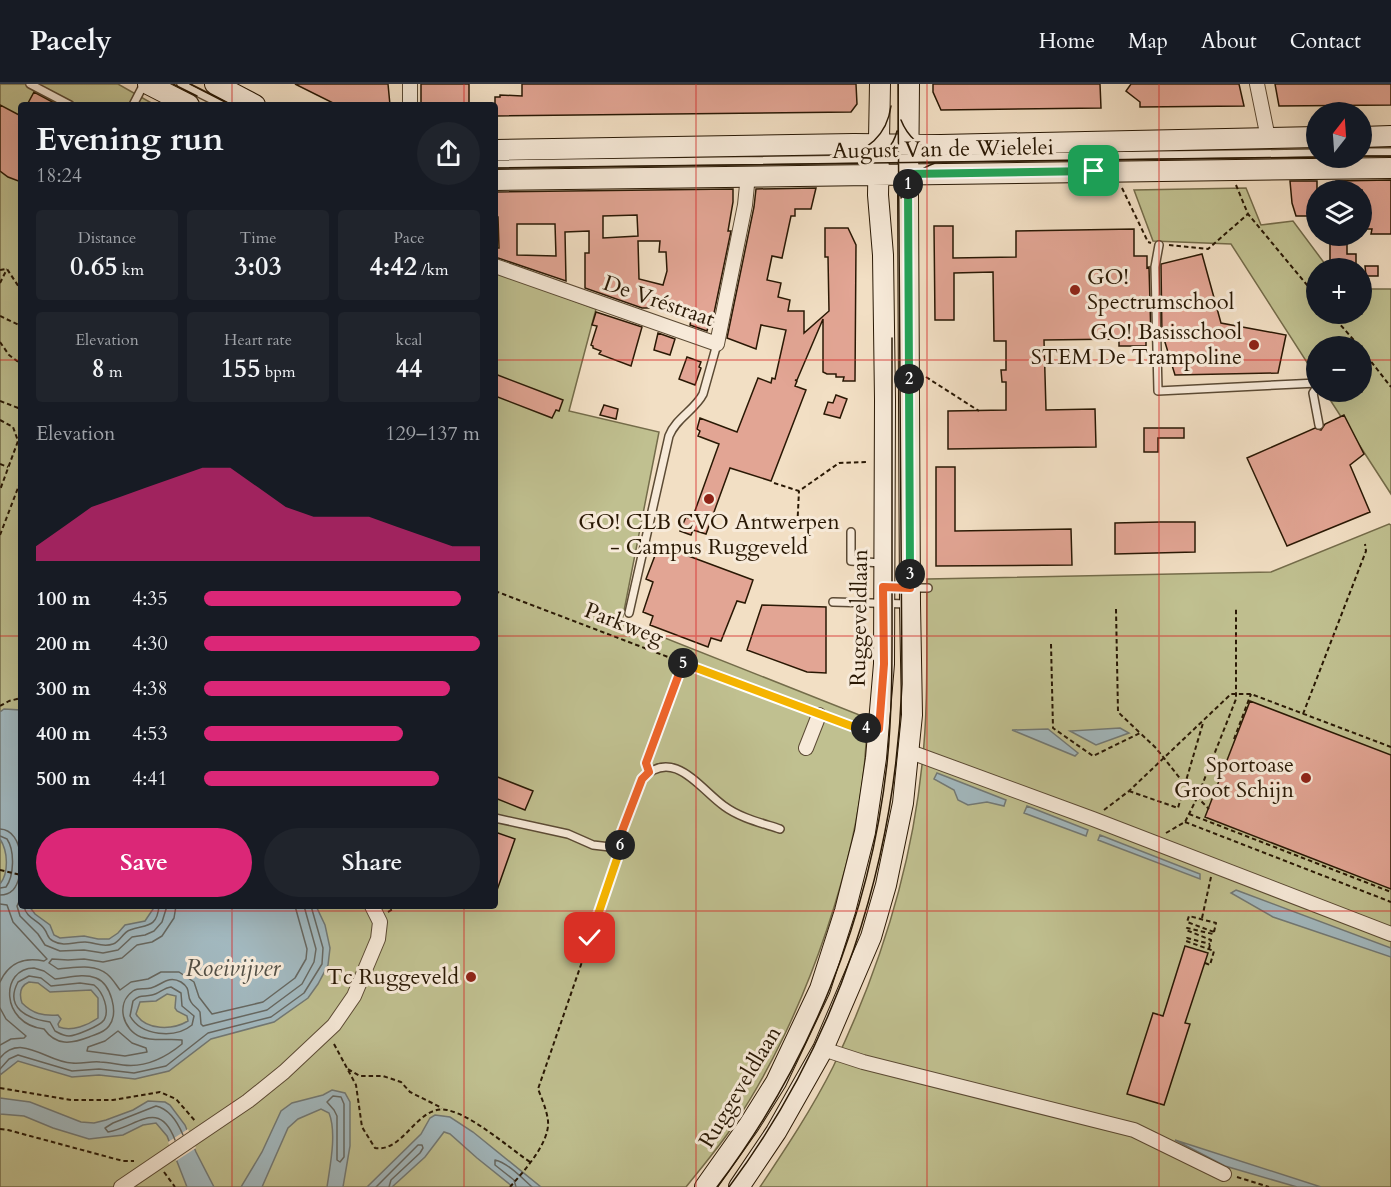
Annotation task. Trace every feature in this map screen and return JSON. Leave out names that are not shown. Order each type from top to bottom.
[{"type":"street","points":[[146,84],[183,102]]},
{"type":"street","points":[[215,84],[249,102]]},
{"type":"street","points":[[410,84],[410,102]]},
{"type":"street","name":"Ruggeveldlaan","points":[[705,1187],[776,1082],[820,989],[863,842],[879,729],[884,664],[884,275],[878,159],[880,84]]},
{"type":"street","points":[[739,1187],[776,1132],[823,1049],[871,937],[894,853],[906,777],[912,715],[916,593],[908,159],[909,84]]},
{"type":"street","points":[[1257,84],[1268,138]]},
{"type":"street","points":[[1372,137],[1391,136]]},
{"type":"street","name":"August Van de Wielelei","points":[[498,180],[748,176],[878,159],[1306,137]]},
{"type":"street","name":"August Van de Wielelei","points":[[498,150],[1391,168]]},
{"type":"street","name":"De Vréstraat","points":[[498,267],[717,344],[745,205],[748,176]]},
{"type":"street","points":[[806,748],[819,715]]},
{"type":"street","points":[[915,754],[1093,819],[1391,934]]},
{"type":"street","points":[[121,1187],[248,1101],[326,1034],[347,1009],[373,952],[381,929],[378,913],[375,909]]},
{"type":"street","points":[[823,1049],[863,1062],[1134,1130],[1224,1174]]},
{"type":"lane","points":[[30,84],[64,102]]},
{"type":"lane","points":[[135,102],[146,84]]},
{"type":"lane","points":[[182,84],[217,102]]},
{"type":"lane","points":[[1372,152],[1391,152]]},
{"type":"lane","name":"August Van de Wielelei","points":[[908,159],[1306,153]]},
{"type":"lane","name":"August Van de Wielelei","points":[[498,164],[878,159]]},
{"type":"lane","points":[[1159,244],[1155,267],[1158,391],[1306,385]]},
{"type":"lane","points":[[629,613],[669,436],[676,423],[700,401],[717,344]]},
{"type":"lane","points":[[1314,402],[1318,425]]},
{"type":"lane","points":[[851,532],[851,561],[884,563]]},
{"type":"lane","points":[[833,602],[916,593]]},
{"type":"lane","points":[[883,595],[916,593]]},
{"type":"lane","points":[[498,819],[568,834],[593,845],[610,847],[619,839],[642,779],[659,766],[678,769],[735,813],[780,829]]},
{"type":"path","points":[[1236,182],[1236,188],[1248,214],[1306,284]]},
{"type":"path","points":[[1121,186],[1148,242],[1208,249],[1248,214]]},
{"type":"path","points":[[0,270],[7,270]]},
{"type":"path","points":[[0,283],[7,270]]},
{"type":"path","points":[[7,270],[18,286]]},
{"type":"path","points":[[0,316],[18,325]]},
{"type":"path","points":[[1340,324],[1350,336]]},
{"type":"path","points":[[0,342],[9,355],[18,362]]},
{"type":"path","points":[[1372,363],[1391,387]]},
{"type":"path","points":[[919,372],[978,411]]},
{"type":"path","points":[[0,401],[18,408]]},
{"type":"path","points":[[0,420],[13,427],[18,441],[0,490]]},
{"type":"path","points":[[799,491],[838,463],[873,463]]},
{"type":"path","points":[[0,464],[9,467]]},
{"type":"path","points":[[774,483],[799,491]]},
{"type":"path","points":[[0,535],[18,488]]},
{"type":"path","points":[[797,531],[799,491]]},
{"type":"path","points":[[1303,714],[1366,551],[1365,544]]},
{"type":"path","name":"Parkweg","points":[[498,592],[819,715],[854,727],[879,729]]},
{"type":"path","points":[[1116,609],[1118,712],[1164,758],[1186,786],[1209,809]]},
{"type":"path","points":[[1150,841],[1185,822],[1197,798],[1236,699],[1236,609]]},
{"type":"path","points":[[1051,644],[1053,728],[1093,756],[1140,733]]},
{"type":"path","points":[[649,772],[646,763],[683,663]]},
{"type":"path","points":[[1093,819],[1129,791],[1231,694],[1251,694],[1391,747]]},
{"type":"path","points":[[1234,738],[1251,694]]},
{"type":"path","points":[[0,706],[18,699]]},
{"type":"path","points":[[1129,791],[1178,808],[1203,720]]},
{"type":"path","points":[[1189,814],[1391,892]]},
{"type":"path","points":[[1185,822],[1391,902]]},
{"type":"path","points":[[510,1187],[526,1168],[545,1138],[548,1122],[538,1089],[620,850],[619,839]]},
{"type":"path","points":[[1202,918],[1213,866]]},
{"type":"path","points":[[0,870],[18,874]]},
{"type":"path","points":[[1209,949],[1216,923],[1189,916],[1187,922],[1213,933]]},
{"type":"path","points":[[1211,940],[1186,930],[1187,928],[1213,933]]},
{"type":"path","points":[[1205,963],[1210,964],[1214,951],[1186,941],[1187,938],[1210,944]]},
{"type":"path","points":[[326,1034],[356,1085],[362,1128],[375,1148],[382,1149],[394,1143],[431,1112],[446,1110]]},
{"type":"path","points":[[348,1068],[360,1076],[382,1076],[401,1082],[410,1092],[475,1124],[530,1162]]},
{"type":"path","points":[[0,1088],[71,1100],[113,1100],[160,1092],[176,1099],[198,1135]]},
{"type":"path","points":[[0,1129],[123,1161],[157,1162],[175,1187]]},
{"type":"path","points":[[1224,1174],[1269,1187]]},
{"type":"green space","points":[[0,84],[118,84],[150,102],[18,102],[18,909],[498,909],[498,273],[596,309],[569,411],[659,432],[622,621],[867,718],[864,768],[856,821],[843,875],[827,930],[807,984],[784,1036],[759,1083],[728,1134],[686,1187],[0,1187]]},
{"type":"green space","points":[[1246,188],[1261,225],[1293,221],[1306,238],[1306,246],[1312,246],[1321,258],[1306,258],[1306,324],[1372,324],[1372,289],[1391,289],[1391,494],[1331,402],[1372,402],[1372,336],[1306,336],[1306,361],[1231,244],[1153,241],[1134,190]]},
{"type":"green space","points":[[1391,525],[1391,1187],[760,1187],[808,1113],[833,1067],[865,994],[891,920],[910,843],[922,765],[926,695],[927,579],[1271,572]]},
{"type":"water","name":"Roeivijver","points":[[4,709],[18,710],[18,909],[31,909],[50,925],[54,935],[60,938],[84,936],[109,939],[125,925],[145,921],[153,909],[317,909],[325,925],[330,948],[328,965],[308,998],[274,1022],[211,1039],[169,1071],[135,1079],[99,1075],[72,1077],[18,1061],[0,1075],[0,884],[5,874],[6,862],[5,850],[0,839],[0,712]],"holes":[[[29,982],[38,983],[50,992],[91,990],[98,998],[98,1018],[80,1027],[69,1029],[59,1027],[61,1019],[58,1015],[38,1014],[22,1003],[21,991],[24,986]],[[167,994],[176,996],[175,1008],[187,1016],[188,1021],[182,1024],[168,1027],[153,1026],[140,1020],[136,1014],[140,1002],[156,1001]]]},
{"type":"water","points":[[1120,728],[1129,733],[1096,745],[1070,731]]},
{"type":"water","points":[[1048,729],[1078,753],[1075,756],[1012,730]]},
{"type":"water","points":[[937,773],[1006,800],[1004,806],[987,802],[968,805],[958,800],[954,790],[934,779]]},
{"type":"water","points":[[1027,806],[1088,830],[1086,836],[1024,813]]},
{"type":"water","points":[[1100,835],[1200,874],[1200,879],[1098,840]]},
{"type":"water","points":[[1236,890],[1391,948],[1391,957],[1273,917],[1231,893]]},
{"type":"water","points":[[332,1090],[345,1093],[350,1102],[350,1146],[343,1187],[327,1187],[332,1130],[329,1113],[321,1109],[298,1119],[288,1128],[262,1187],[241,1187],[262,1152],[281,1111],[292,1103],[323,1095]]},
{"type":"water","points":[[0,1098],[30,1102],[81,1122],[94,1123],[133,1110],[148,1101],[165,1102],[170,1105],[185,1125],[214,1187],[187,1187],[167,1136],[156,1123],[143,1125],[123,1135],[89,1139],[24,1116],[0,1114]]},
{"type":"water","points":[[435,1115],[450,1117],[473,1132],[541,1187],[513,1187],[450,1134],[444,1132],[425,1157],[392,1187],[367,1187],[421,1134],[430,1118]]},
{"type":"water","points":[[1175,1140],[1321,1187],[1297,1187],[1225,1166]]},
{"type":"pier","points":[[188,1129],[196,1148],[176,1161],[168,1142]]},
{"type":"building","points":[[295,84],[388,84],[390,102],[331,102]]},
{"type":"building","points":[[421,84],[469,84],[469,102],[421,102]]},
{"type":"building","points":[[522,84],[856,84],[857,104],[851,112],[498,116],[498,102],[495,102],[495,97],[500,97],[500,95],[522,96]]},
{"type":"building","points":[[933,84],[1100,84],[1101,108],[941,110],[933,92]]},
{"type":"building","points":[[1131,84],[1239,84],[1244,106],[1140,107],[1140,102],[1126,91]]},
{"type":"building","points":[[1275,84],[1391,84],[1391,105],[1372,105],[1372,102],[1306,102],[1306,106],[1279,106]]},
{"type":"building","points":[[34,92],[52,102],[29,102]]},
{"type":"building","points":[[0,105],[18,114],[18,181],[0,171]]},
{"type":"building","points":[[1372,180],[1391,180],[1391,234],[1372,234]]},
{"type":"building","points":[[1290,181],[1306,181],[1306,216],[1296,216]]},
{"type":"building","points":[[816,188],[811,209],[795,209],[795,216],[791,216],[782,258],[772,256],[767,280],[781,283],[778,297],[790,300],[788,311],[804,311],[804,333],[829,311],[825,228],[848,228],[856,245],[855,381],[843,381],[844,377],[836,377],[836,374],[823,372],[823,319],[797,380],[795,380],[797,381],[795,386],[806,390],[771,481],[730,468],[706,534],[693,530],[691,535],[680,531],[686,517],[692,519],[719,444],[698,436],[700,418],[737,432],[758,378],[771,383],[772,378],[775,379],[786,330],[761,325],[756,349],[727,338],[756,189]]},
{"type":"building","points":[[733,189],[728,231],[731,231],[713,318],[711,315],[707,331],[690,325],[692,315],[649,305],[649,308],[642,308],[585,288],[585,253],[589,253],[589,231],[565,232],[566,281],[498,258],[498,192]],"holes":[[[637,215],[638,236],[603,238],[603,216]],[[517,224],[555,224],[556,256],[517,255]],[[638,241],[660,241],[659,252],[666,252],[667,271],[663,285],[639,279]]]},
{"type":"building","points":[[934,226],[953,226],[953,258],[1016,257],[1016,231],[1134,229],[1134,256],[1147,256],[1147,268],[1149,267],[1151,339],[1146,339],[1146,346],[1119,346],[1119,339],[1044,340],[1046,410],[1095,409],[1096,447],[948,449],[948,411],[1006,410],[1006,382],[1002,382],[1001,370],[1006,370],[1006,341],[994,341],[993,272],[954,273],[954,320],[935,320]]},
{"type":"building","points":[[1330,246],[1347,246],[1347,254],[1356,254],[1356,258],[1330,258]]},
{"type":"building","points":[[1202,254],[1221,323],[1286,335],[1278,373],[1175,375],[1164,339],[1162,339],[1161,264]]},
{"type":"building","points":[[1372,266],[1378,266],[1378,276],[1372,276]]},
{"type":"building","points":[[596,312],[642,327],[631,366],[599,354],[601,351],[591,345],[597,326],[592,325]]},
{"type":"building","points":[[658,333],[675,339],[670,355],[654,350]]},
{"type":"building","points":[[687,357],[701,362],[695,385],[679,379]]},
{"type":"building","points":[[498,375],[563,400],[559,411],[556,410],[552,418],[498,397]]},
{"type":"building","points":[[836,395],[847,399],[840,418],[824,414],[828,402],[833,403]]},
{"type":"building","points":[[604,405],[618,409],[616,419],[600,415]]},
{"type":"building","points":[[1344,415],[1364,454],[1350,465],[1370,512],[1287,546],[1247,458],[1315,428],[1321,430],[1325,424]]},
{"type":"building","points":[[1144,428],[1184,428],[1184,438],[1158,438],[1158,452],[1144,452]]},
{"type":"building","points":[[936,467],[955,467],[955,531],[1071,529],[1072,565],[936,566]]},
{"type":"building","points":[[1195,522],[1195,552],[1115,554],[1115,523]]},
{"type":"building","points":[[659,545],[753,580],[745,603],[737,601],[721,641],[711,638],[708,647],[650,625],[653,616],[643,612],[653,582],[646,579]]},
{"type":"building","points":[[762,605],[826,607],[826,673],[807,672],[747,650]]},
{"type":"building","name":"Sportoase Groot Schijn","points":[[1250,701],[1391,755],[1391,889],[1205,817]]},
{"type":"building","points":[[498,777],[533,791],[525,810],[498,799]]},
{"type":"building","points":[[498,833],[515,839],[498,887]]},
{"type":"building","points":[[1185,946],[1208,953],[1185,1023],[1190,1024],[1164,1105],[1127,1094],[1153,1013],[1163,1016]]},
{"type":"tram line","points":[[173,84],[197,96]]},
{"type":"tram line","points":[[190,84],[225,102]]},
{"type":"tram line","points":[[729,1187],[767,1131],[801,1072],[830,1012],[854,949],[873,885],[887,819],[897,752],[902,684],[898,84]]},
{"type":"tram line","points":[[839,156],[858,151],[874,141],[885,126],[891,106]]},
{"type":"tram line","points":[[901,120],[907,132],[916,142],[939,154]]},
{"type":"tram line","points":[[870,161],[887,149],[897,131]]},
{"type":"tram line","points":[[1372,156],[1391,156]]},
{"type":"tram line","points":[[498,168],[1306,157]]},
{"type":"tram line","points":[[901,198],[906,186],[914,176],[935,163]]},
{"type":"tram line","points":[[717,1187],[750,1140],[780,1091],[807,1039],[850,933],[879,821],[887,764],[891,698],[892,338]]},
{"type":"place","name":"GO! Spectrumschool","points":[[1075,290]]},
{"type":"place","name":"GO! Basisschool STEM De Trampoline","points":[[1254,345]]},
{"type":"place","name":"GO! CLB CVO Antwerpen - Campus Ruggeveld","points":[[709,499]]},
{"type":"place","name":"Sportoase Groot Schijn","points":[[1306,778]]},
{"type":"place","name":"Tc Ruggeveld","points":[[471,977]]},
{"type":"route","points":[[590,938],[620,850],[619,839],[642,779],[649,772],[646,763],[683,663],[854,727],[879,729],[884,664],[883,587],[910,588],[908,174],[1094,171]]}]
